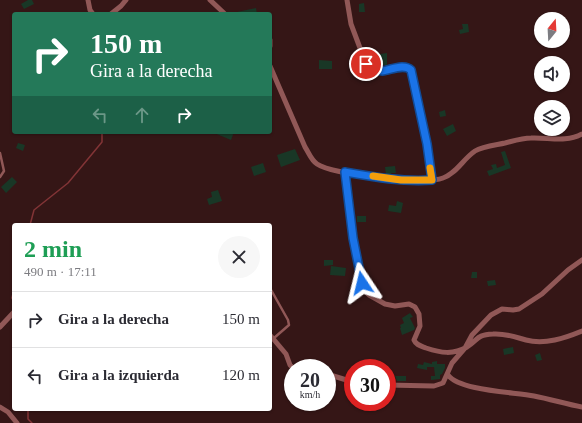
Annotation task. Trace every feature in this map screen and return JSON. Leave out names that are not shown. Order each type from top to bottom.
[{"type":"street","points":[[88,0],[92,12]]},
{"type":"street","points":[[114,12],[126,0]]},
{"type":"street","points":[[210,0],[223,12]]},
{"type":"street","points":[[346,0],[351,24],[369,68],[381,71],[406,67],[411,70],[427,144],[432,180]]},
{"type":"street","points":[[272,71],[302,140],[312,159],[320,166],[345,172],[396,180],[432,180],[444,178],[451,174],[472,154],[480,149],[524,138],[567,139],[582,134]]},
{"type":"street","points":[[345,172],[353,238],[365,292],[369,296],[385,304],[395,306],[409,304],[415,307],[419,314],[420,323],[420,329],[414,340],[418,345],[445,353],[464,348],[479,336],[507,334],[525,340],[538,342],[562,338],[582,331]]},
{"type":"street","points":[[396,386],[437,385],[443,382],[448,375],[452,363],[475,331],[491,315],[502,309],[519,309],[542,294],[568,270],[582,260]]},
{"type":"street","points":[[0,327],[12,314]]},
{"type":"street","points":[[272,336],[286,354],[288,359]]},
{"type":"street","points":[[448,375],[454,380],[477,388],[531,395],[582,407]]},
{"type":"street","points":[[0,407],[8,412],[17,423]]},
{"type":"lane","points":[[0,153],[4,171],[0,178]]},
{"type":"lane","points":[[272,292],[288,320],[289,325],[272,336]]},
{"type":"building","points":[[28,0],[32,0],[34,4],[24,9],[21,4]]},
{"type":"building","points":[[364,3],[365,12],[359,12],[359,4]]},
{"type":"building","points":[[256,8],[257,12],[237,12]]},
{"type":"building","points":[[462,24],[468,24],[469,32],[460,34],[459,30],[463,29]]},
{"type":"building","points":[[387,53],[387,65],[377,65],[374,58],[380,54]]},
{"type":"building","points":[[319,60],[332,61],[332,69],[319,69]]},
{"type":"building","points":[[445,110],[446,116],[440,117],[439,112]]},
{"type":"building","points":[[453,124],[456,131],[447,136],[443,129]]},
{"type":"building","points":[[217,134],[233,134],[231,140]]},
{"type":"building","points":[[18,143],[25,145],[23,151],[16,148]]},
{"type":"building","points":[[295,149],[300,160],[281,167],[277,155]]},
{"type":"building","points":[[505,151],[511,168],[489,176],[487,171],[493,169],[491,165],[496,164],[497,168],[505,165],[501,152]]},
{"type":"building","points":[[263,163],[266,172],[254,176],[251,167]]},
{"type":"building","points":[[395,166],[396,173],[391,173],[391,175],[386,174],[385,167]]},
{"type":"building","points":[[12,177],[17,182],[6,193],[1,187]]},
{"type":"building","points":[[218,190],[222,201],[209,205],[207,199],[212,197],[211,192]]},
{"type":"building","points":[[397,201],[403,203],[401,213],[388,211],[389,205],[396,206]]},
{"type":"building","points":[[357,216],[366,216],[366,222],[357,222]]},
{"type":"building","points":[[324,260],[333,260],[333,265],[324,266]]},
{"type":"building","points":[[331,266],[346,268],[345,276],[330,275]]},
{"type":"building","points":[[472,272],[477,272],[477,278],[471,278]]},
{"type":"building","points":[[495,280],[496,285],[488,286],[487,281]]},
{"type":"building","points":[[410,313],[413,317],[410,318],[415,328],[414,330],[402,335],[400,325],[404,323],[402,318]]},
{"type":"building","points":[[513,347],[514,353],[504,355],[503,349]]},
{"type":"building","points":[[540,353],[542,360],[537,361],[535,355]]},
{"type":"building","points":[[437,361],[437,364],[445,364],[445,368],[440,375],[440,379],[431,380],[431,376],[435,376],[434,367],[427,367],[427,370],[417,368],[418,364],[423,365],[424,362],[432,364],[432,362]]},
{"type":"building","points":[[396,376],[406,376],[406,381],[397,381]]},
{"type":"waterway","points":[[31,223],[34,210],[68,183],[102,142],[102,134]]},
{"type":"waterway","points":[[28,411],[28,419],[32,423]]},
{"type":"slow traffic","points":[[373,176],[401,180],[432,180],[430,168]]},
{"type":"route","points":[[362,283],[353,238],[345,172],[401,180],[432,180],[427,144],[411,70],[406,67],[381,71],[373,70],[366,64]]}]
